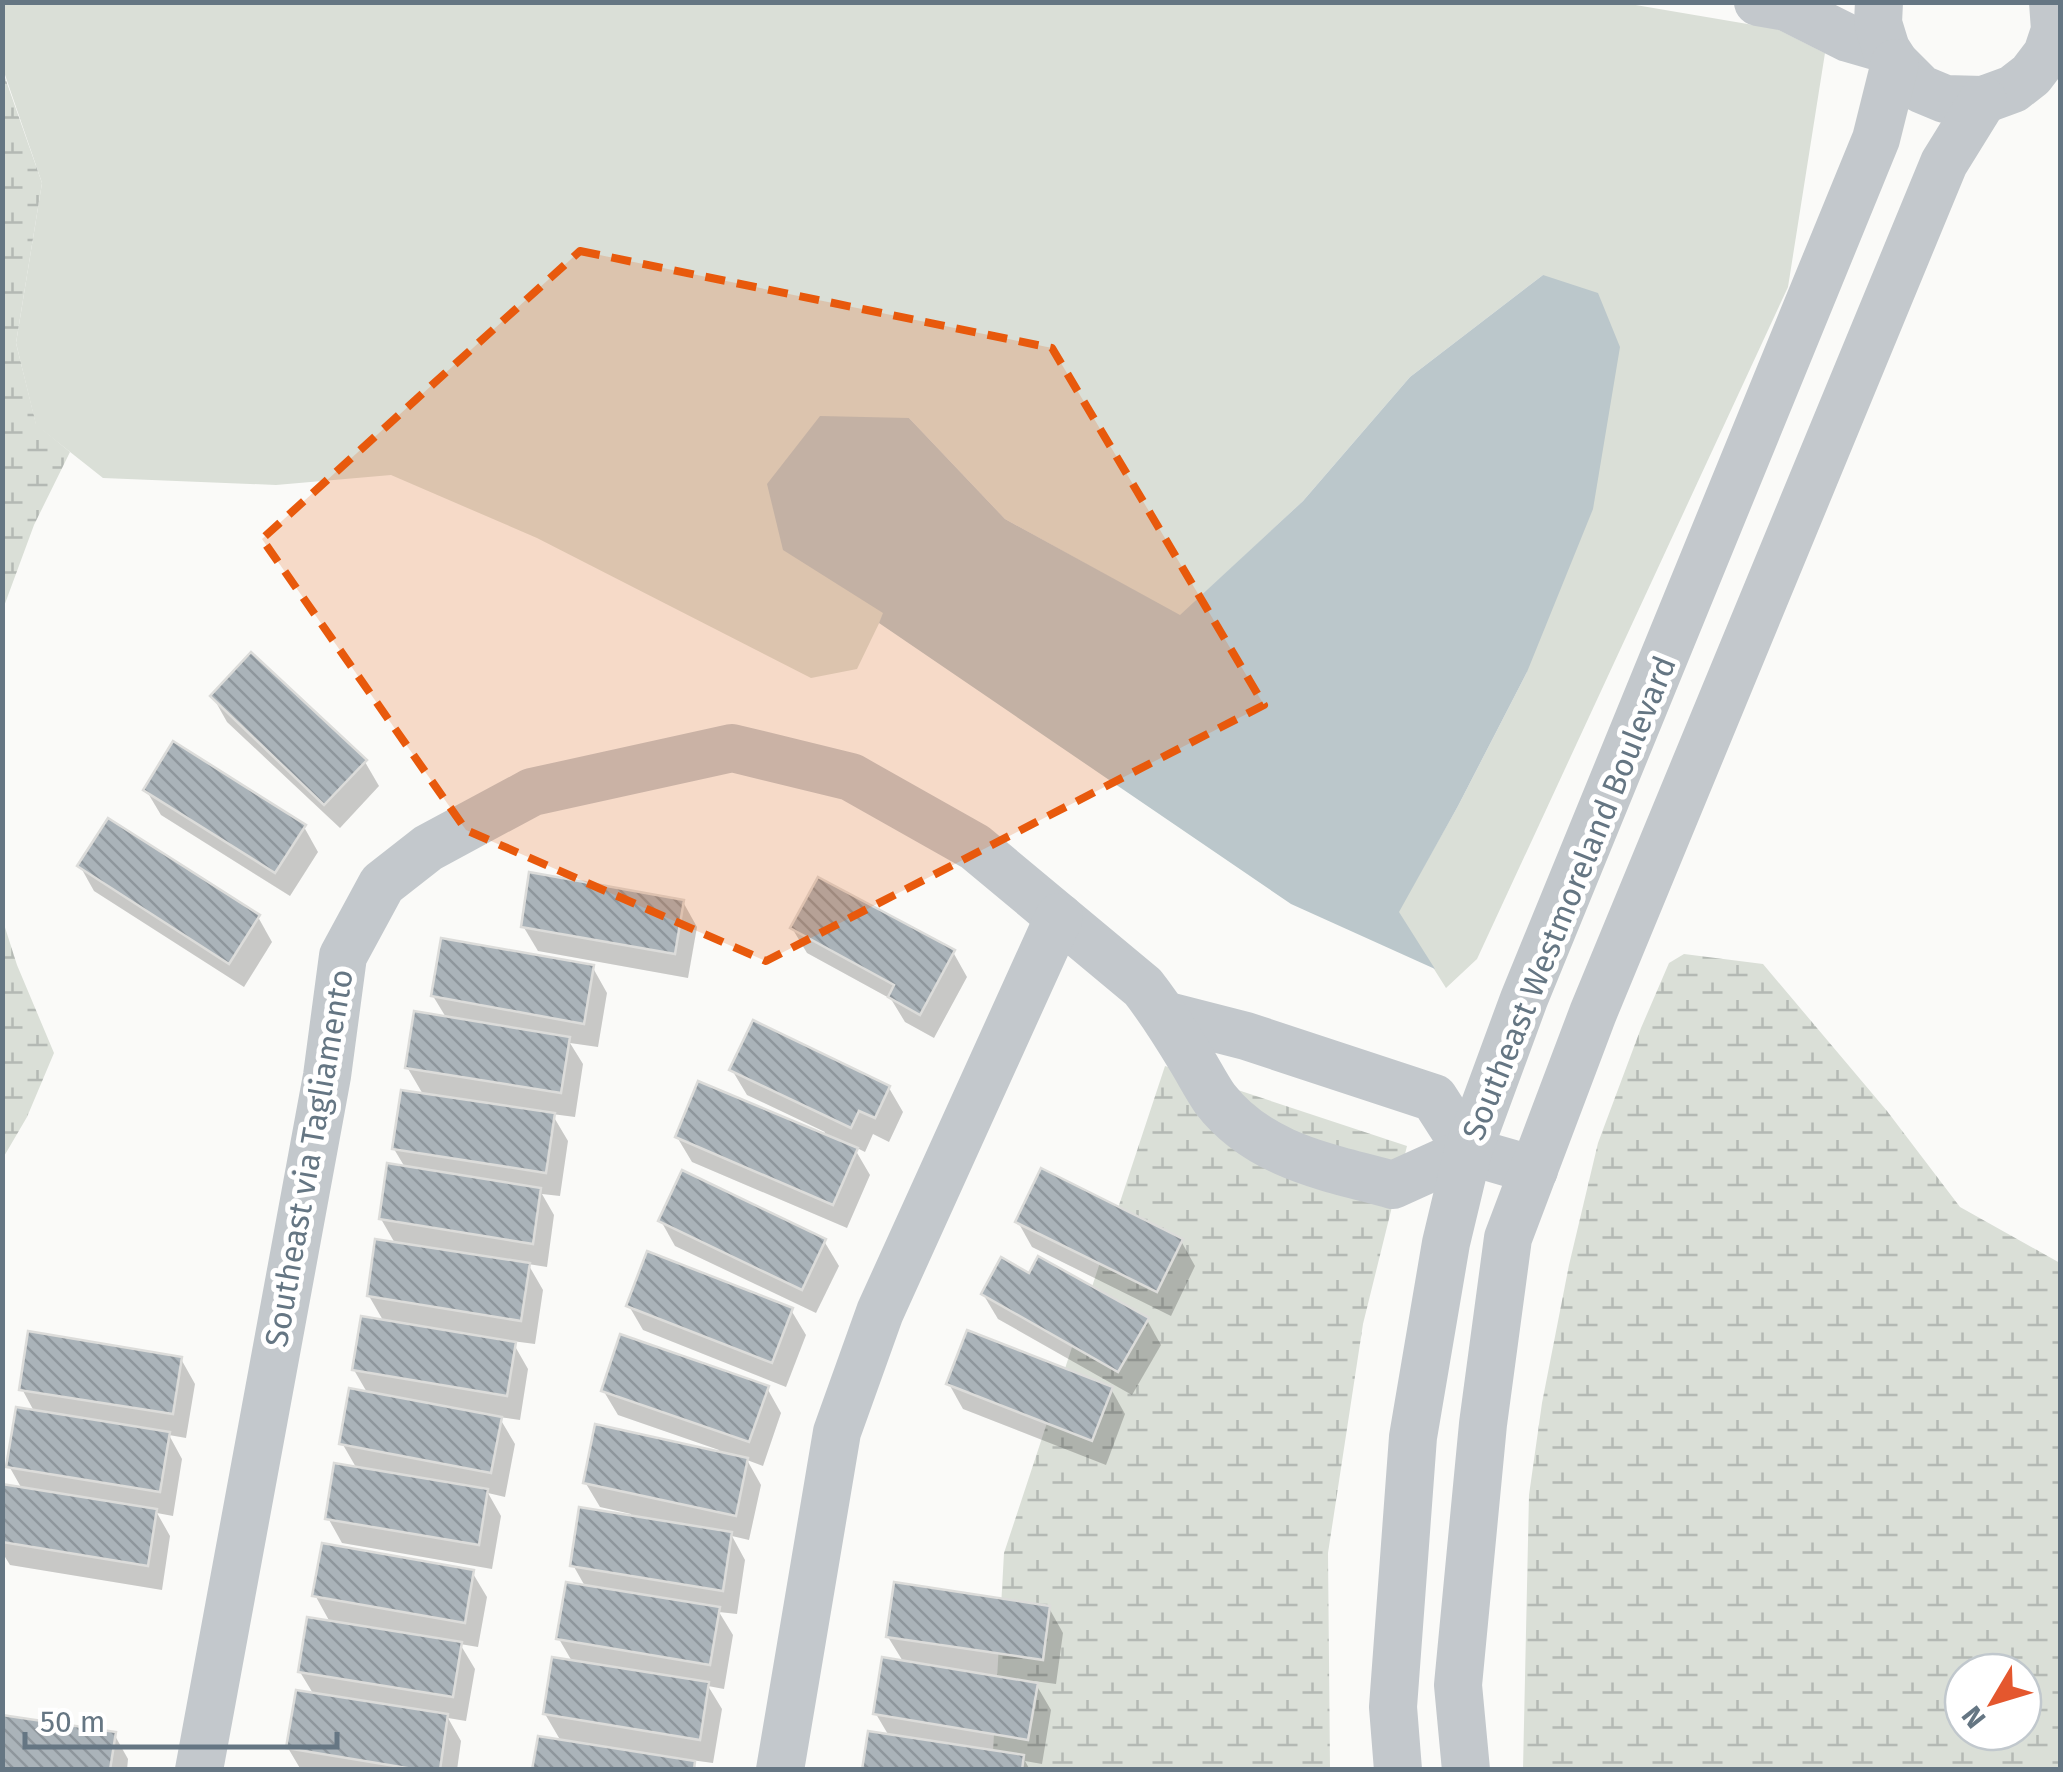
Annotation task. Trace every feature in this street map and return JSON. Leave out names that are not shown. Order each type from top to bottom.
[{"type":"street","points":[[1758,2],[1786,7],[1890,56]]},
{"type":"street","points":[[1879,2],[1878,22],[1890,56],[1920,89],[1944,99],[1983,100],[2046,80],[2046,54],[2055,30],[2053,2]]},
{"type":"street","name":"Southeast Westmoreland Boulevard","points":[[1398,1770],[1393,1707],[1413,1438],[1446,1243],[1468,1151],[1524,999],[1876,139],[1890,56]]},
{"type":"street","name":"Southeast Westmoreland Boulevard","points":[[1466,1770],[1458,1684],[1483,1424],[1508,1238],[1601,994],[1944,163],[1983,100]]},
{"type":"street","name":"Southeast via Tagliamento","points":[[199,1770],[327,1076],[343,956],[382,884],[428,848],[532,792],[732,748],[851,777],[975,846],[1143,988],[1164,1015],[1214,1098],[1236,1122],[1266,1144],[1304,1160],[1393,1185],[1468,1151]]},
{"type":"street","points":[[780,1770],[837,1432],[880,1312],[1059,917]]},
{"type":"street","points":[[1164,1015],[1246,1036],[1434,1098],[1468,1151],[1534,1170]]},
{"type":"highlighted area","points":[[580,251],[1052,348],[1264,705],[766,961],[466,830],[262,539]]},
{"type":"green space","points":[[1618,2],[1777,29],[1825,53],[1788,287],[1477,959],[1446,988],[1398,912],[1527,672],[1543,275],[1410,377],[1303,501],[1180,616],[1005,519],[909,418],[884,613],[857,669],[811,678],[537,538],[391,475],[276,485],[103,478],[36,425],[16,343],[42,183],[3,69],[2,3]]},
{"type":"green space","points":[[2,69],[42,183],[16,343],[36,424],[70,452],[34,525],[3,609]]},
{"type":"green space","points":[[2,918],[54,1053],[27,1117],[3,1158]]},
{"type":"green space","points":[[1684,954],[1763,964],[1887,1111],[1960,1207],[2060,1263],[2060,1769],[1523,1769],[1529,1495],[1542,1403],[1598,1143],[1669,963]]},
{"type":"green space","points":[[1165,1066],[1407,1146],[1363,1324],[1328,1553],[1330,1769],[992,1770],[1004,1553]]},
{"type":"shaded area","points":[[1543,275],[1598,293],[1620,347],[1593,509],[1527,672],[1399,912],[1435,969],[1291,904],[879,623],[883,613],[783,550],[767,484],[820,416],[909,418],[1005,519],[1180,615],[1303,501],[1410,377]]},
{"type":"building","points":[[251,652],[367,760],[324,805],[210,696]]},
{"type":"building","points":[[173,741],[306,825],[275,873],[143,790]]},
{"type":"building","points":[[108,818],[260,915],[229,964],[77,866]]},
{"type":"building","points":[[529,872],[684,900],[675,954],[521,927]]},
{"type":"building","points":[[818,877],[955,950],[920,1015],[888,997],[894,985],[790,928]]},
{"type":"building","points":[[441,938],[594,965],[584,1024],[431,996]]},
{"type":"building","points":[[414,1011],[570,1037],[561,1093],[405,1068]]},
{"type":"building","points":[[753,1020],[890,1086],[875,1118],[859,1111],[851,1128],[729,1070]]},
{"type":"building","points":[[698,1081],[858,1148],[833,1205],[675,1137]]},
{"type":"building","points":[[401,1090],[555,1113],[546,1173],[392,1149]]},
{"type":"building","points":[[387,1163],[541,1188],[533,1244],[379,1219]]},
{"type":"building","points":[[1041,1168],[1183,1239],[1157,1292],[1015,1222]]},
{"type":"building","points":[[682,1170],[826,1239],[802,1290],[658,1221]]},
{"type":"building","points":[[375,1239],[530,1263],[521,1321],[367,1296]]},
{"type":"building","points":[[647,1251],[793,1308],[772,1363],[626,1306]]},
{"type":"building","points":[[1038,1256],[1149,1318],[1118,1372],[981,1294],[1001,1257],[1029,1273]]},
{"type":"building","points":[[361,1316],[516,1342],[507,1396],[352,1370]]},
{"type":"building","points":[[967,1330],[1113,1387],[1092,1441],[946,1384]]},
{"type":"building","points":[[28,1331],[182,1357],[173,1414],[19,1390]]},
{"type":"building","points":[[620,1334],[769,1386],[749,1442],[601,1391]]},
{"type":"building","points":[[349,1388],[502,1417],[491,1473],[339,1444]]},
{"type":"building","points":[[16,1407],[170,1432],[160,1492],[6,1467]]},
{"type":"building","points":[[595,1424],[748,1458],[736,1516],[583,1483]]},
{"type":"building","points":[[334,1463],[488,1489],[479,1545],[325,1519]]},
{"type":"building","points":[[2,1484],[157,1509],[148,1566],[2,1542]]},
{"type":"building","points":[[579,1507],[732,1532],[723,1591],[570,1566]]},
{"type":"building","points":[[322,1543],[474,1570],[465,1623],[312,1596]]},
{"type":"building","points":[[566,1582],[720,1607],[710,1665],[556,1639]]},
{"type":"building","points":[[894,1582],[1050,1606],[1043,1660],[886,1637]]},
{"type":"building","points":[[307,1617],[462,1642],[453,1697],[298,1672]]},
{"type":"building","points":[[552,1657],[709,1682],[700,1740],[543,1714]]},
{"type":"building","points":[[882,1657],[1038,1683],[1028,1740],[873,1714]]},
{"type":"building","points":[[296,1690],[448,1714],[440,1770],[286,1748]]},
{"type":"building","points":[[2,1715],[116,1732],[110,1770],[2,1770]]},
{"type":"building","points":[[868,1731],[1024,1755],[1022,1770],[862,1770]]},
{"type":"building","points":[[538,1736],[695,1761],[694,1770],[532,1770]]}]
